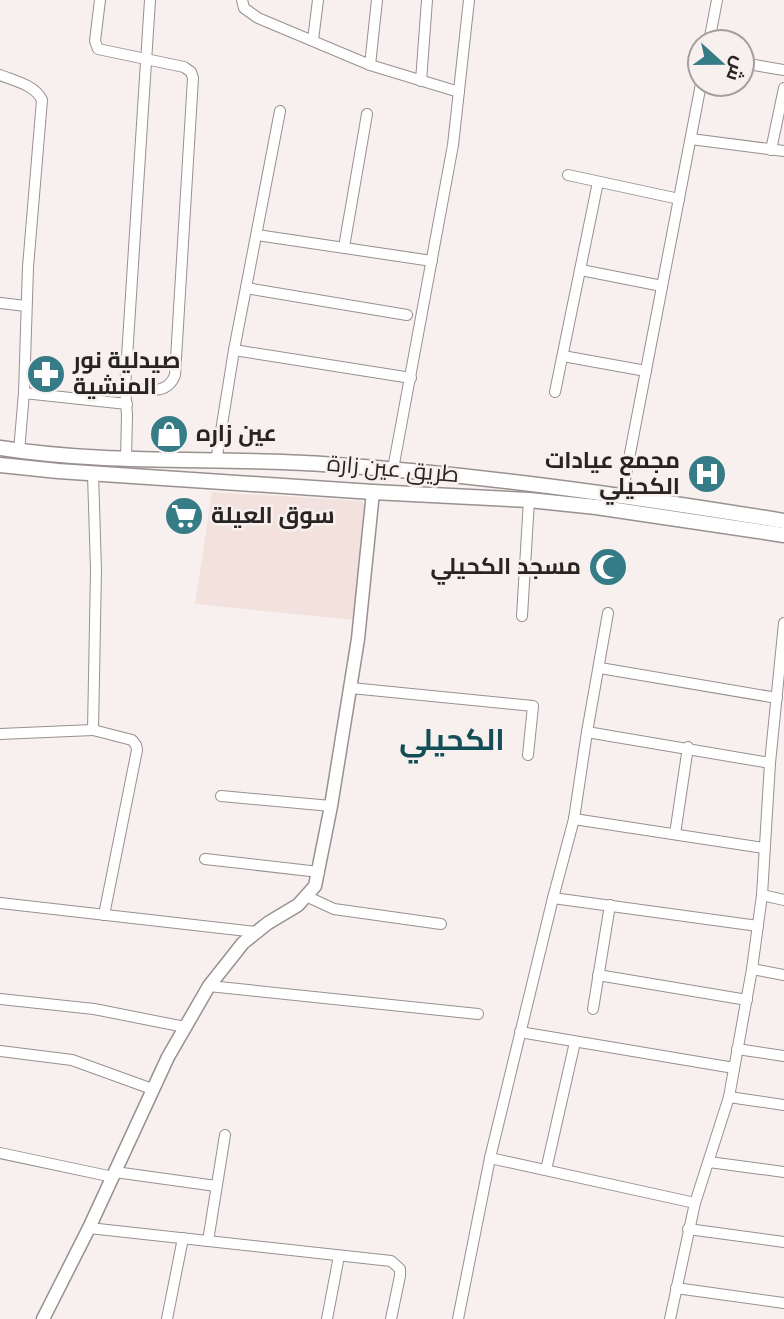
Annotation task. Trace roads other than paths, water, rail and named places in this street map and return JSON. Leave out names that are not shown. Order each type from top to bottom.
[{"type":"main road","name":"طريق عين زارة","points":[[0,449],[126,460],[319,464],[439,473],[622,495],[784,521]]},
{"type":"main road","points":[[317,488],[319,464]]},
{"type":"main road","name":"طريق عين زارة","points":[[0,465],[93,474],[529,500],[596,507],[784,535]]},
{"type":"main road","points":[[439,473],[440,495]]},
{"type":"street","points":[[100,0],[95,41],[98,49],[184,67],[192,75],[186,214],[174,379],[160,390],[125,388]]},
{"type":"street","points":[[126,460],[125,388],[150,0]]},
{"type":"street","points":[[242,0],[244,8],[258,18],[370,65],[458,92]]},
{"type":"street","points":[[313,40],[318,0]]},
{"type":"street","points":[[370,65],[377,0]]},
{"type":"street","points":[[421,81],[427,0]]},
{"type":"street","points":[[393,470],[451,159],[469,0]]},
{"type":"street","points":[[712,28],[717,0]]},
{"type":"street","points":[[756,65],[784,70]]},
{"type":"street","points":[[0,75],[31,88],[42,100],[26,306],[24,393],[19,451]]},
{"type":"street","points":[[771,150],[784,88]]},
{"type":"street","points":[[622,495],[698,98]]},
{"type":"street","points":[[216,462],[234,350],[280,111]]},
{"type":"street","points":[[344,247],[367,114]]},
{"type":"street","points":[[691,139],[784,151]]},
{"type":"street","points":[[568,174],[679,199]]},
{"type":"street","points":[[555,392],[598,181]]},
{"type":"street","points":[[257,235],[432,261]]},
{"type":"street","points":[[581,270],[662,286]]},
{"type":"street","points":[[246,288],[407,315]]},
{"type":"street","points":[[0,303],[26,306]]},
{"type":"street","points":[[234,350],[411,378]]},
{"type":"street","points":[[563,356],[646,371]]},
{"type":"street","points":[[24,393],[127,404]]},
{"type":"street","points":[[93,474],[96,581],[93,730]]},
{"type":"street","points":[[43,1319],[89,1228],[152,1089],[209,986],[225,964],[256,932],[308,897],[315,886],[351,688],[373,492]]},
{"type":"street","points":[[522,616],[529,500]]},
{"type":"street","points":[[458,1319],[490,1158],[553,898],[575,819],[608,613]]},
{"type":"street","points":[[670,1319],[688,1229],[729,1097],[752,970],[762,895],[770,763],[784,623]]},
{"type":"street","points":[[600,668],[777,698]]},
{"type":"street","points":[[351,688],[533,706],[528,755]]},
{"type":"street","points":[[0,734],[93,730],[132,740],[136,745],[104,915]]},
{"type":"street","points":[[587,732],[770,763]]},
{"type":"street","points":[[675,834],[688,747]]},
{"type":"street","points":[[221,796],[331,806]]},
{"type":"street","points":[[575,819],[764,848]]},
{"type":"street","points":[[205,859],[319,872]]},
{"type":"street","points":[[762,895],[784,900]]},
{"type":"street","points":[[308,897],[334,909],[441,924]]},
{"type":"street","points":[[553,898],[758,926]]},
{"type":"street","points":[[0,904],[256,932]]},
{"type":"street","points":[[593,1009],[610,905]]},
{"type":"street","points":[[752,970],[784,975]]},
{"type":"street","points":[[598,975],[747,1000]]},
{"type":"street","points":[[209,986],[478,1014]]},
{"type":"street","points":[[0,999],[94,1009],[185,1027]]},
{"type":"street","points":[[520,1032],[734,1068]]},
{"type":"street","points":[[546,1170],[575,1042]]},
{"type":"street","points":[[737,1049],[784,1056]]},
{"type":"street","points":[[0,1051],[72,1060],[152,1089]]},
{"type":"street","points":[[729,1097],[784,1105]]},
{"type":"street","points":[[208,1241],[225,1135]]},
{"type":"street","points":[[0,1153],[114,1175],[216,1186]]},
{"type":"street","points":[[490,1158],[695,1203]]},
{"type":"street","points":[[709,1162],[784,1172]]},
{"type":"street","points":[[89,1228],[391,1261],[400,1269],[391,1319]]},
{"type":"street","points":[[688,1229],[784,1242]]},
{"type":"street","points":[[167,1319],[183,1238]]},
{"type":"street","points":[[327,1319],[339,1256]]},
{"type":"street","points":[[676,1288],[784,1303]]},
{"type":"place","name":"صيدلية نور المنشية","points":[[46,374]]},
{"type":"place","name":"عين زاره","points":[[169,434]]},
{"type":"place","name":"مجمع عيادات الكحيلي","points":[[707,474]]},
{"type":"place","name":"سوق العيلة","points":[[184,516]]},
{"type":"place","name":"مسجد الكحيلي","points":[[608,567]]},
{"type":"district","name":"الكحيلي","points":[[452,741]]}]
